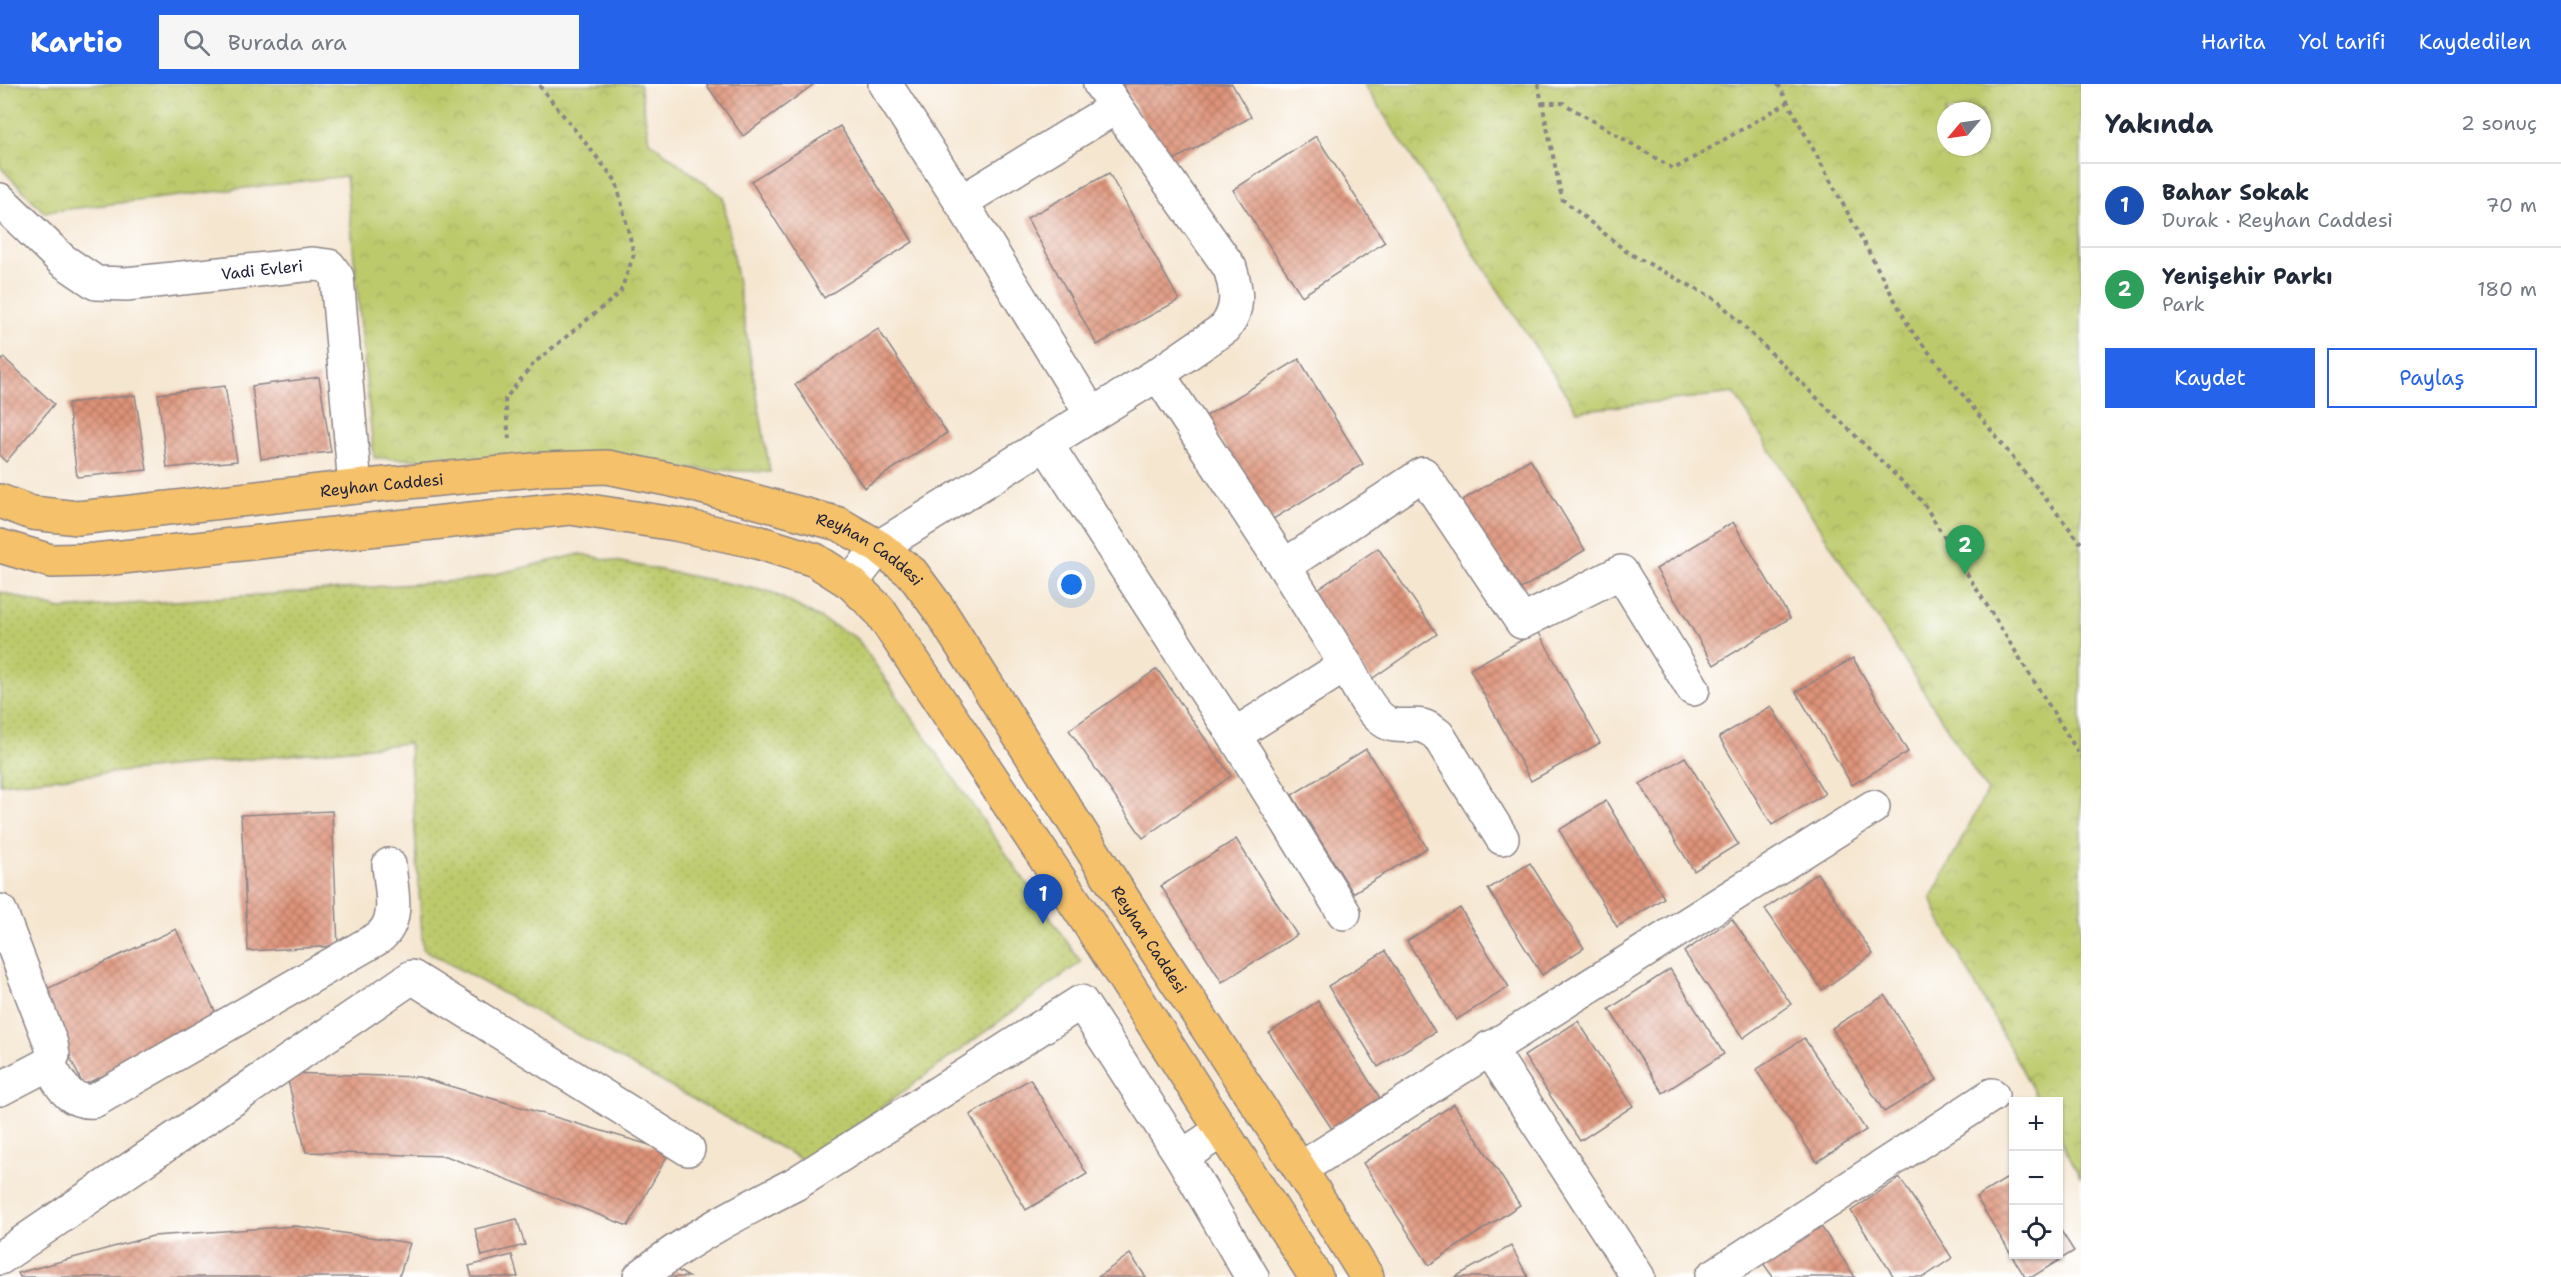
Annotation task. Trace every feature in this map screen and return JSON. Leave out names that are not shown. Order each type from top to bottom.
[{"type":"main road","name":"Reyhan Caddesi","points":[[0,501],[32,513],[78,518],[355,487],[512,472],[606,467],[687,483],[839,524],[879,547],[912,573],[938,608],[1146,935],[1300,1169],[1367,1277]]},
{"type":"main road","name":"Reyhan Caddesi","points":[[0,546],[51,561],[95,560],[570,508],[675,524],[754,541],[815,560],[851,583],[879,610],[1088,922],[1316,1277]]},
{"type":"lane","points":[[885,84],[961,202],[1092,415]]},
{"type":"lane","points":[[851,583],[879,547],[1158,374],[1225,328],[1232,320],[1237,303],[1230,268],[1108,96],[961,202]]},
{"type":"lane","name":"Vadi Evleri","points":[[0,200],[62,260],[96,283],[126,284],[313,264],[329,266],[337,277],[355,487]]},
{"type":"lane","points":[[1158,374],[1284,566],[1380,719],[1393,725],[1423,726],[1438,735],[1502,838]]},
{"type":"lane","points":[[1046,444],[1234,735],[1344,914]]},
{"type":"lane","points":[[1284,566],[1423,474],[1522,622],[1621,572],[1693,689]]},
{"type":"lane","points":[[1234,735],[1346,665]]},
{"type":"lane","points":[[1300,1169],[1873,807]]},
{"type":"lane","points":[[48,1064],[70,1096],[76,1100],[94,1101],[368,944],[385,933],[394,915],[389,864]]},
{"type":"lane","points":[[0,911],[53,1054],[48,1064],[0,1089]]},
{"type":"lane","points":[[0,1258],[412,977],[688,1149]]},
{"type":"lane","points":[[640,1277],[664,1258],[746,1209],[795,1184],[1081,1002],[1182,1157],[1252,1277]]},
{"type":"lane","points":[[1489,1048],[1638,1277]]},
{"type":"lane","points":[[1712,1277],[1992,1095]]},
{"type":"lane","points":[[1182,1157],[1222,1130]]},
{"type":"path","points":[[512,472],[505,399],[534,363],[620,293],[634,254],[616,181],[538,84]]},
{"type":"path","points":[[1538,84],[1562,199],[1627,252],[1717,300],[1922,501],[2081,758]]},
{"type":"path","points":[[1778,84],[1911,330],[2081,543]]},
{"type":"path","points":[[1542,103],[1563,103],[1674,169],[1787,103]]},
{"type":"green space","points":[[0,84],[640,84],[649,141],[723,197],[770,472],[374,458],[346,176],[44,212],[0,167]]},
{"type":"green space","points":[[1364,84],[2081,84],[2081,1178],[2063,1144],[2063,1097],[2037,1097],[1940,920],[1931,898],[1987,791],[1734,393],[1577,411]]},
{"type":"green space","points":[[580,554],[771,592],[857,638],[1081,962],[806,1162],[423,949],[409,743],[0,784],[0,592],[60,609],[471,580]]},
{"type":"building","points":[[706,84],[814,84],[743,136]]},
{"type":"building","points":[[1123,84],[1232,84],[1251,117],[1167,164]]},
{"type":"building","points":[[840,126],[913,242],[824,298],[751,181]]},
{"type":"building","points":[[1316,136],[1385,242],[1302,296],[1233,190]]},
{"type":"building","points":[[1109,173],[1179,300],[1097,345],[1027,218]]},
{"type":"building","points":[[878,329],[947,433],[864,488],[795,385]]},
{"type":"building","points":[[4,358],[54,404],[6,462],[0,456],[0,362]]},
{"type":"building","points":[[1299,359],[1363,464],[1270,521],[1206,416]]},
{"type":"building","points":[[319,377],[331,452],[261,459],[252,386]]},
{"type":"building","points":[[225,386],[237,461],[167,468],[158,394]]},
{"type":"building","points":[[135,395],[147,470],[77,477],[68,403]]},
{"type":"building","points":[[1530,459],[1585,550],[1516,592],[1461,501]]},
{"type":"building","points":[[1733,522],[1790,618],[1714,665],[1656,569]]},
{"type":"building","points":[[1378,548],[1437,634],[1370,680],[1311,594]]},
{"type":"building","points":[[1538,631],[1600,743],[1531,781],[1470,669]]},
{"type":"building","points":[[1853,658],[1908,752],[1852,785],[1796,692]]},
{"type":"building","points":[[1157,669],[1231,776],[1143,838],[1069,730]]},
{"type":"building","points":[[1771,706],[1825,794],[1772,825],[1719,737]]},
{"type":"building","points":[[1366,749],[1427,848],[1353,893],[1292,795]]},
{"type":"building","points":[[1685,757],[1738,844],[1694,871],[1640,784]]},
{"type":"building","points":[[1606,801],[1664,898],[1617,927],[1559,830]]},
{"type":"building","points":[[332,811],[338,946],[248,951],[241,815]]},
{"type":"building","points":[[1236,839],[1297,935],[1222,982],[1161,886]]},
{"type":"building","points":[[1530,863],[1584,948],[1542,975],[1488,889]]},
{"type":"building","points":[[1817,873],[1873,954],[1822,990],[1765,909]]},
{"type":"building","points":[[1460,908],[1509,987],[1456,1020],[1407,941]]},
{"type":"building","points":[[1732,919],[1791,1004],[1743,1038],[1684,952]]},
{"type":"building","points":[[176,929],[220,1022],[83,1085],[40,992]]},
{"type":"building","points":[[1385,951],[1435,1032],[1378,1067],[1328,986]]},
{"type":"building","points":[[1670,969],[1724,1054],[1663,1093],[1609,1009]]},
{"type":"building","points":[[1885,995],[1937,1080],[1884,1112],[1832,1028]]},
{"type":"building","points":[[1318,1001],[1380,1098],[1332,1129],[1269,1033]]},
{"type":"building","points":[[1578,1021],[1633,1106],[1580,1141],[1524,1056]]},
{"type":"building","points":[[1804,1038],[1866,1130],[1817,1162],[1756,1070]]},
{"type":"building","points":[[286,1073],[419,1077],[670,1151],[628,1226],[446,1156],[306,1152]]},
{"type":"building","points":[[1030,1079],[1087,1174],[1026,1210],[970,1115]]},
{"type":"building","points":[[1454,1104],[1520,1205],[1429,1265],[1363,1163]]},
{"type":"building","points":[[2009,1177],[2009,1251],[1976,1197]]},
{"type":"building","points":[[1900,1178],[1952,1258],[1924,1277],[1894,1277],[1851,1211]]},
{"type":"building","points":[[517,1219],[525,1245],[482,1256],[475,1229]]},
{"type":"building","points":[[1820,1225],[1855,1277],[1773,1277],[1763,1263]]},
{"type":"building","points":[[296,1226],[410,1243],[399,1277],[20,1277],[18,1273],[153,1236]]},
{"type":"building","points":[[2063,1234],[2074,1251],[2063,1258]]},
{"type":"building","points":[[1511,1246],[1528,1277],[1455,1277]]},
{"type":"building","points":[[1130,1254],[1146,1277],[1098,1277]]},
{"type":"building","points":[[512,1255],[518,1277],[472,1277],[469,1266]]},
{"type":"building","points":[[2014,1259],[2061,1259],[2032,1277],[2025,1277]]},
{"type":"building","points":[[675,1269],[689,1277],[671,1277]]},
{"type":"place","name":"Yenişehir Parkı","points":[[1965,575]]},
{"type":"place","name":"Bahar Sokak","points":[[1043,924]]}]
